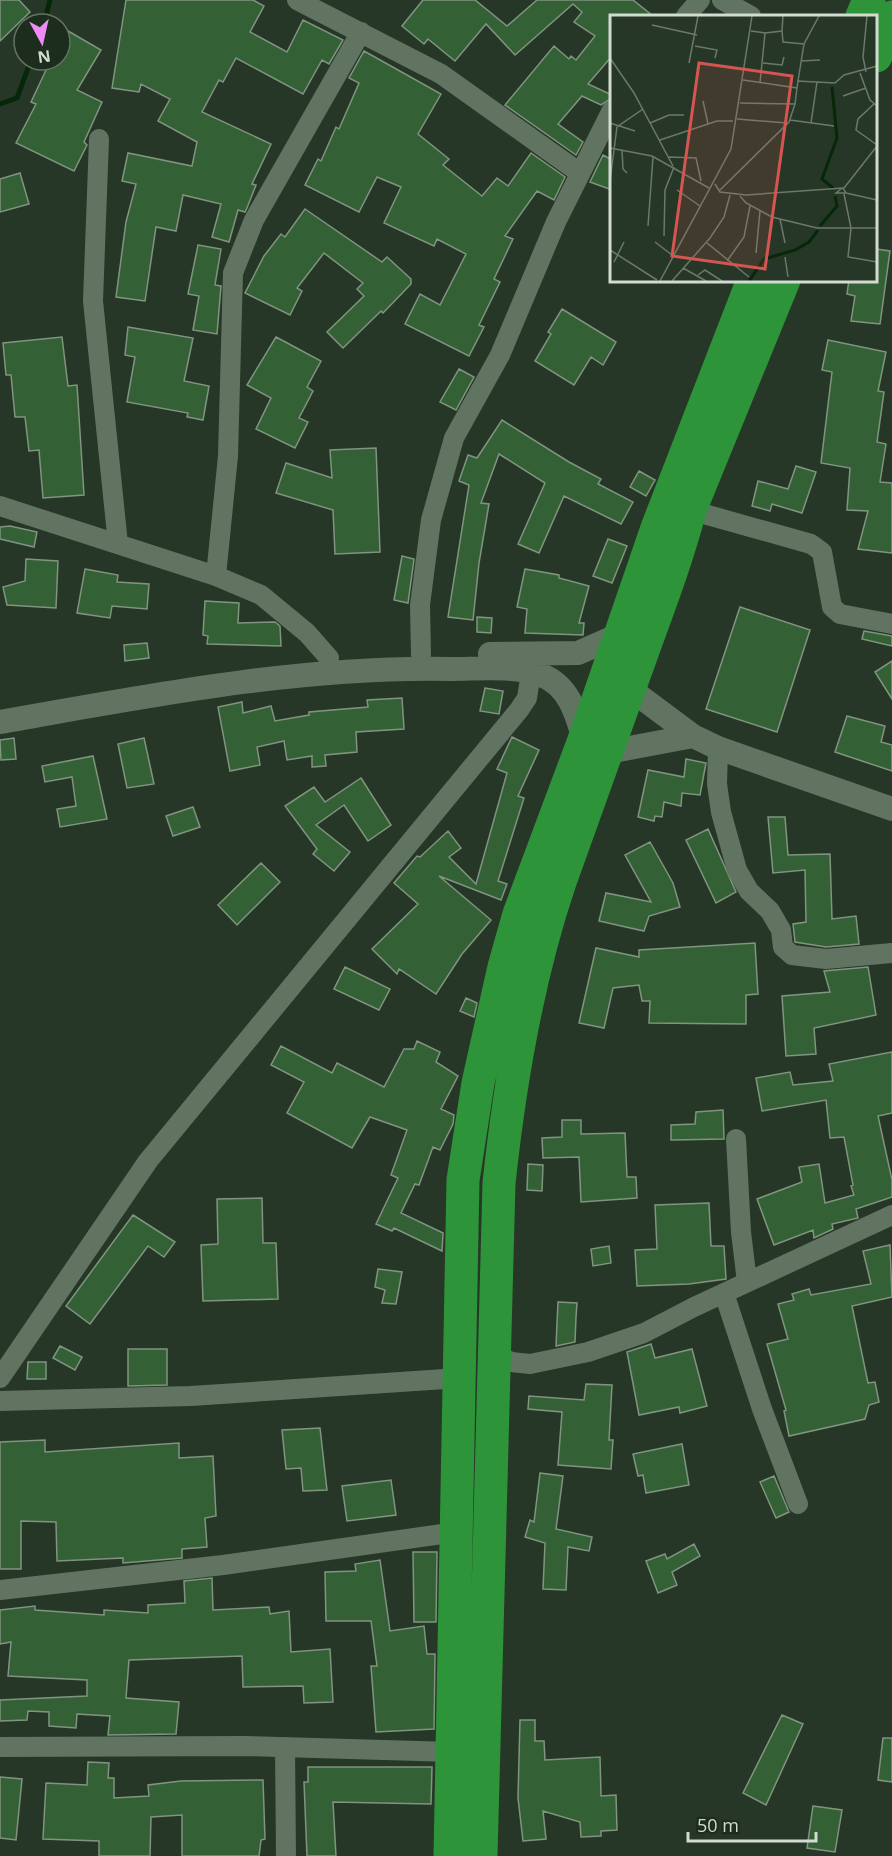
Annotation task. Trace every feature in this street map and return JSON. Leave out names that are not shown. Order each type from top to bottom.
[{"type":"highway","points":[[862,15],[869,0]]},
{"type":"highway","points":[[877,54],[892,17]]},
{"type":"highway","points":[[450,1856],[468,1791],[492,1518],[493,1353],[499,1183],[510,1089],[532,984],[596,746],[619,635],[698,418],[752,282]]},
{"type":"highway","points":[[481,1856],[468,1791],[453,1752],[463,1180],[478,1083],[504,967],[519,914],[596,746],[630,689],[682,542],[690,510],[783,282]]},
{"type":"street","points":[[297,0],[441,75],[580,173]]},
{"type":"street","points":[[687,15],[700,0]]},
{"type":"street","points":[[722,0],[749,15]]},
{"type":"street","points":[[216,576],[228,456],[233,273],[264,202],[361,32]]},
{"type":"street","points":[[421,655],[420,605],[431,520],[454,438],[500,355],[556,222],[610,114]]},
{"type":"street","points":[[99,139],[93,301],[118,544]]},
{"type":"street","points":[[0,506],[216,576],[261,595],[307,633],[329,658]]},
{"type":"street","points":[[690,510],[810,544],[822,552],[832,607],[840,614],[892,624]]},
{"type":"street","points":[[0,706],[240,666],[329,658],[578,653],[619,635]]},
{"type":"street","points":[[0,722],[192,688],[269,678],[417,668],[518,670],[558,685],[570,700],[596,746],[693,736]]},
{"type":"street","points":[[0,1378],[148,1161],[519,710],[527,698],[531,673]]},
{"type":"street","points":[[630,689],[693,736],[718,748],[892,809]]},
{"type":"street","points":[[718,748],[717,784],[737,870],[749,891],[770,911],[782,930],[783,947],[792,955],[826,959],[892,953]]},
{"type":"street","points":[[736,1139],[741,1232],[747,1282]]},
{"type":"street","points":[[493,1353],[511,1362],[530,1364],[588,1352],[644,1333],[892,1215]]},
{"type":"street","points":[[724,1293],[762,1409],[798,1504]]},
{"type":"street","points":[[0,1401],[190,1396],[460,1378]]},
{"type":"street","points":[[0,1590],[223,1565],[456,1532]]},
{"type":"street","points":[[0,1747],[285,1747],[453,1752]]},
{"type":"street","points":[[285,1747],[286,1856]]},
{"type":"building","points":[[0,0],[19,0],[30,12],[12,12],[12,29],[0,41]]},
{"type":"building","points":[[126,0],[253,0],[264,6],[250,32],[287,52],[303,20],[343,40],[329,64],[322,60],[303,94],[236,58],[223,82],[219,80],[202,112],[271,144],[252,184],[256,185],[245,212],[238,210],[229,242],[212,237],[221,204],[183,195],[176,231],[156,227],[145,301],[116,297],[126,222],[136,184],[122,181],[128,153],[192,166],[197,142],[158,121],[170,99],[141,84],[139,92],[112,88]]},
{"type":"building","points":[[423,0],[475,0],[507,26],[537,0],[633,0],[652,15],[610,15],[610,58],[588,84],[610,94],[610,99],[601,105],[582,96],[558,124],[583,142],[576,155],[505,105],[554,46],[569,59],[571,56],[576,60],[595,36],[574,22],[582,12],[573,4],[515,55],[486,24],[455,61],[428,39],[424,44],[402,26]]},
{"type":"building","points":[[72,33],[101,50],[77,90],[102,102],[84,142],[87,145],[74,171],[16,143],[36,104],[31,102],[45,72],[72,72]]},
{"type":"building","points":[[364,51],[441,94],[418,134],[449,159],[443,165],[482,196],[497,178],[508,186],[531,153],[565,177],[554,200],[537,191],[505,236],[513,239],[494,279],[500,282],[479,325],[484,327],[469,356],[405,324],[420,294],[440,305],[466,254],[437,239],[434,246],[384,223],[401,187],[377,177],[359,212],[305,185],[318,159],[321,161],[336,127],[339,129],[359,83],[349,78]]},
{"type":"building","points":[[603,155],[610,159],[610,189],[590,182]]},
{"type":"building","points":[[20,173],[29,204],[0,212],[0,179]]},
{"type":"building","points":[[305,209],[382,262],[387,257],[411,279],[411,284],[383,313],[381,311],[343,348],[327,332],[364,296],[357,289],[363,283],[324,253],[297,288],[302,291],[290,315],[245,293],[264,256],[281,234],[285,237]]},
{"type":"building","points":[[198,245],[221,249],[215,285],[221,286],[217,334],[193,330],[199,296],[188,294]]},
{"type":"building","points":[[877,249],[890,251],[880,324],[851,321],[855,296],[847,294],[849,282],[877,282]]},
{"type":"building","points":[[562,309],[616,342],[603,365],[591,357],[574,385],[535,361],[551,334],[548,332]]},
{"type":"building","points":[[128,327],[193,338],[184,381],[209,386],[203,420],[187,417],[188,413],[127,402],[135,357],[125,355]]},
{"type":"building","points":[[62,337],[68,386],[77,385],[84,495],[43,498],[39,450],[29,451],[25,417],[15,417],[11,375],[6,375],[3,343]]},
{"type":"building","points":[[276,337],[321,361],[307,387],[313,391],[299,418],[308,422],[295,448],[256,429],[271,398],[247,385]]},
{"type":"building","points":[[828,340],[886,352],[878,391],[884,392],[877,442],[886,444],[880,482],[892,483],[892,553],[858,549],[868,511],[847,510],[850,468],[821,463],[832,372],[822,370]]},
{"type":"building","points":[[459,369],[474,377],[456,410],[440,402]]},
{"type":"building","points":[[502,420],[601,479],[598,484],[633,502],[621,524],[564,496],[539,553],[518,544],[545,483],[499,454],[481,503],[489,504],[479,563],[473,620],[448,617],[469,485],[459,481],[468,455],[477,458]]},
{"type":"building","points":[[376,448],[380,552],[335,554],[333,510],[276,493],[286,463],[332,478],[330,450]]},
{"type":"building","points":[[796,466],[816,472],[802,513],[772,504],[770,511],[752,506],[758,481],[788,489]]},
{"type":"building","points":[[639,471],[655,480],[646,496],[630,487]]},
{"type":"building","points":[[10,526],[37,532],[34,547],[0,539],[0,527]]},
{"type":"building","points":[[608,539],[627,546],[612,583],[593,576]]},
{"type":"building","points":[[402,556],[414,559],[408,603],[394,600]]},
{"type":"building","points":[[26,559],[58,561],[56,608],[7,605],[3,587],[25,581]]},
{"type":"building","points":[[85,569],[118,575],[117,582],[149,584],[147,609],[112,606],[110,618],[77,613]]},
{"type":"building","points":[[525,569],[559,575],[559,578],[589,586],[579,623],[584,623],[583,635],[525,633],[527,609],[517,607]]},
{"type":"building","points":[[205,601],[239,603],[238,623],[275,622],[280,626],[281,646],[207,644],[208,636],[203,635]]},
{"type":"building","points":[[740,607],[810,630],[777,732],[706,709]]},
{"type":"building","points":[[477,617],[492,618],[491,633],[477,632]]},
{"type":"building","points":[[864,631],[892,636],[892,646],[862,639]]},
{"type":"building","points":[[147,643],[149,658],[125,661],[124,645]]},
{"type":"building","points":[[892,661],[892,699],[875,672]]},
{"type":"building","points":[[485,688],[503,691],[499,714],[480,711]]},
{"type":"building","points":[[402,698],[404,729],[356,732],[357,752],[325,755],[326,766],[312,767],[312,756],[287,760],[284,741],[257,747],[260,765],[230,771],[218,707],[242,702],[243,713],[271,706],[275,721],[309,715],[309,712],[368,707],[367,700]]},
{"type":"building","points":[[847,716],[885,726],[881,742],[892,745],[892,771],[835,752]]},
{"type":"building","points":[[512,737],[539,750],[518,796],[524,798],[498,881],[507,884],[501,900],[439,876],[491,920],[462,954],[436,994],[399,969],[397,974],[372,949],[418,904],[394,883],[417,856],[420,857],[448,831],[461,848],[449,857],[476,884],[507,773],[497,769]]},
{"type":"building","points":[[14,738],[16,759],[1,760],[0,740]]},
{"type":"building","points":[[144,738],[154,784],[127,788],[118,744]]},
{"type":"building","points":[[93,756],[107,819],[60,827],[57,809],[76,806],[72,777],[45,782],[42,766]]},
{"type":"building","points":[[686,759],[706,763],[700,795],[682,793],[681,806],[664,802],[662,817],[655,816],[654,821],[638,817],[648,770],[684,777]]},
{"type":"building","points":[[361,778],[391,825],[368,841],[344,805],[316,825],[350,852],[334,871],[313,854],[317,849],[285,806],[314,787],[325,802]]},
{"type":"building","points":[[193,807],[200,827],[173,836],[166,816]]},
{"type":"building","points":[[768,817],[785,817],[788,855],[830,854],[832,919],[856,916],[859,944],[826,947],[795,942],[793,924],[806,922],[805,870],[773,873]]},
{"type":"building","points":[[708,829],[736,892],[716,903],[686,840]]},
{"type":"building","points":[[650,842],[673,883],[680,907],[649,916],[644,931],[599,921],[606,893],[651,902],[625,855]]},
{"type":"building","points":[[261,863],[280,882],[237,925],[218,905]]},
{"type":"building","points":[[755,943],[758,994],[746,995],[746,1024],[649,1023],[650,1001],[642,1001],[639,985],[613,988],[604,1028],[579,1023],[596,948],[639,957],[639,950]]},
{"type":"building","points":[[345,967],[390,989],[379,1010],[334,989]]},
{"type":"building","points":[[868,967],[876,1015],[814,1028],[816,1054],[786,1056],[782,996],[830,992],[824,971]]},
{"type":"building","points":[[466,998],[477,1003],[474,1017],[460,1011]]},
{"type":"building","points":[[417,1041],[440,1052],[436,1062],[458,1076],[441,1109],[454,1115],[453,1124],[440,1150],[433,1147],[419,1185],[415,1184],[401,1213],[443,1233],[442,1251],[394,1228],[392,1231],[376,1224],[398,1178],[391,1175],[407,1130],[370,1117],[352,1148],[287,1113],[304,1082],[271,1065],[281,1046],[332,1073],[337,1063],[384,1087],[404,1049],[414,1049]]},
{"type":"building","points":[[892,1052],[892,1113],[878,1116],[892,1180],[892,1197],[856,1209],[858,1218],[832,1224],[833,1229],[814,1238],[813,1230],[774,1245],[757,1199],[802,1182],[799,1167],[819,1164],[825,1203],[854,1195],[851,1186],[853,1185],[844,1137],[830,1138],[826,1100],[762,1111],[756,1078],[790,1072],[793,1085],[833,1081],[829,1064]]},
{"type":"building","points":[[723,1110],[724,1139],[671,1140],[671,1125],[695,1124],[696,1112]]},
{"type":"building","points":[[562,1120],[581,1120],[581,1134],[625,1133],[627,1177],[636,1177],[637,1198],[581,1202],[579,1157],[543,1158],[542,1138],[562,1137]]},
{"type":"building","points":[[528,1164],[543,1165],[542,1191],[527,1190]]},
{"type":"building","points":[[262,1198],[263,1243],[276,1243],[278,1299],[203,1301],[201,1245],[218,1244],[217,1199]]},
{"type":"building","points":[[709,1203],[711,1246],[724,1246],[726,1279],[689,1284],[637,1286],[635,1250],[657,1249],[655,1205]]},
{"type":"building","points":[[133,1215],[175,1242],[164,1257],[148,1246],[90,1324],[66,1306]]},
{"type":"building","points":[[890,1245],[892,1297],[852,1306],[868,1383],[875,1382],[879,1402],[869,1405],[865,1419],[789,1436],[784,1411],[786,1410],[767,1344],[788,1339],[778,1304],[794,1300],[792,1294],[809,1289],[811,1295],[871,1284],[863,1251]]},
{"type":"building","points":[[609,1246],[611,1263],[593,1266],[591,1249]]},
{"type":"building","points":[[378,1269],[402,1272],[396,1304],[382,1303],[385,1290],[375,1287]]},
{"type":"building","points":[[558,1302],[577,1303],[575,1342],[556,1346]]},
{"type":"building","points":[[651,1344],[655,1358],[692,1349],[707,1406],[680,1413],[679,1407],[639,1415],[627,1352]]},
{"type":"building","points":[[60,1346],[82,1357],[75,1370],[53,1358]]},
{"type":"building","points":[[128,1349],[167,1349],[167,1385],[128,1386]]},
{"type":"building","points":[[28,1362],[46,1362],[46,1379],[27,1379]]},
{"type":"building","points":[[586,1384],[612,1385],[609,1440],[613,1440],[611,1469],[558,1465],[562,1412],[528,1409],[529,1396],[584,1400]]},
{"type":"building","points":[[320,1428],[327,1490],[303,1491],[301,1468],[286,1469],[282,1430]]},
{"type":"building","points":[[45,1440],[45,1452],[179,1443],[179,1458],[213,1456],[216,1516],[205,1518],[207,1547],[182,1549],[182,1558],[123,1563],[123,1558],[57,1561],[56,1522],[21,1521],[21,1569],[0,1569],[0,1442]]},
{"type":"building","points":[[682,1444],[689,1485],[646,1493],[643,1475],[638,1476],[633,1454]]},
{"type":"building","points":[[540,1473],[563,1476],[556,1529],[592,1537],[589,1551],[568,1547],[566,1590],[543,1589],[545,1543],[525,1537],[530,1520],[534,1522]]},
{"type":"building","points":[[774,1476],[789,1512],[776,1518],[760,1482]]},
{"type":"building","points":[[391,1480],[396,1515],[347,1521],[342,1486]]},
{"type":"building","points":[[694,1544],[700,1556],[672,1572],[677,1585],[658,1593],[646,1561],[665,1554],[667,1559]]},
{"type":"building","points":[[413,1552],[437,1552],[436,1622],[414,1622]]},
{"type":"building","points":[[380,1560],[390,1631],[424,1626],[427,1654],[435,1654],[434,1729],[376,1732],[371,1666],[377,1666],[371,1621],[326,1621],[325,1572],[356,1571],[355,1564]]},
{"type":"building","points":[[212,1578],[213,1610],[269,1607],[270,1614],[289,1611],[291,1652],[330,1649],[333,1702],[304,1703],[303,1686],[243,1687],[242,1656],[129,1660],[126,1698],[179,1702],[176,1734],[108,1735],[110,1716],[77,1714],[76,1728],[49,1726],[49,1712],[28,1711],[27,1720],[0,1721],[0,1700],[87,1696],[87,1680],[8,1676],[11,1642],[0,1644],[0,1610],[35,1606],[35,1610],[104,1615],[104,1610],[148,1613],[148,1605],[185,1603],[184,1581]]},
{"type":"building","points":[[782,1715],[803,1724],[766,1805],[743,1793]]},
{"type":"building","points":[[520,1720],[535,1720],[535,1741],[544,1741],[545,1760],[600,1757],[601,1796],[616,1795],[617,1830],[601,1831],[601,1836],[581,1837],[580,1822],[543,1811],[546,1839],[523,1841],[518,1798]]},
{"type":"building","points":[[883,1738],[892,1738],[892,1782],[878,1780]]},
{"type":"building","points":[[88,1762],[109,1763],[108,1778],[114,1778],[114,1798],[149,1796],[148,1785],[181,1781],[263,1780],[265,1839],[261,1840],[259,1856],[182,1856],[182,1815],[151,1817],[150,1856],[99,1856],[99,1841],[43,1839],[46,1783],[87,1785]]},
{"type":"building","points":[[308,1767],[432,1767],[431,1804],[333,1802],[336,1856],[307,1856],[304,1782],[308,1782]]},
{"type":"building","points":[[0,1777],[22,1779],[16,1840],[0,1838]]},
{"type":"building","points":[[813,1806],[842,1810],[835,1852],[807,1848]]},
{"type":"waterway","points":[[47,12],[50,0]]},
{"type":"waterway","points":[[0,104],[17,98],[27,72]]}]
